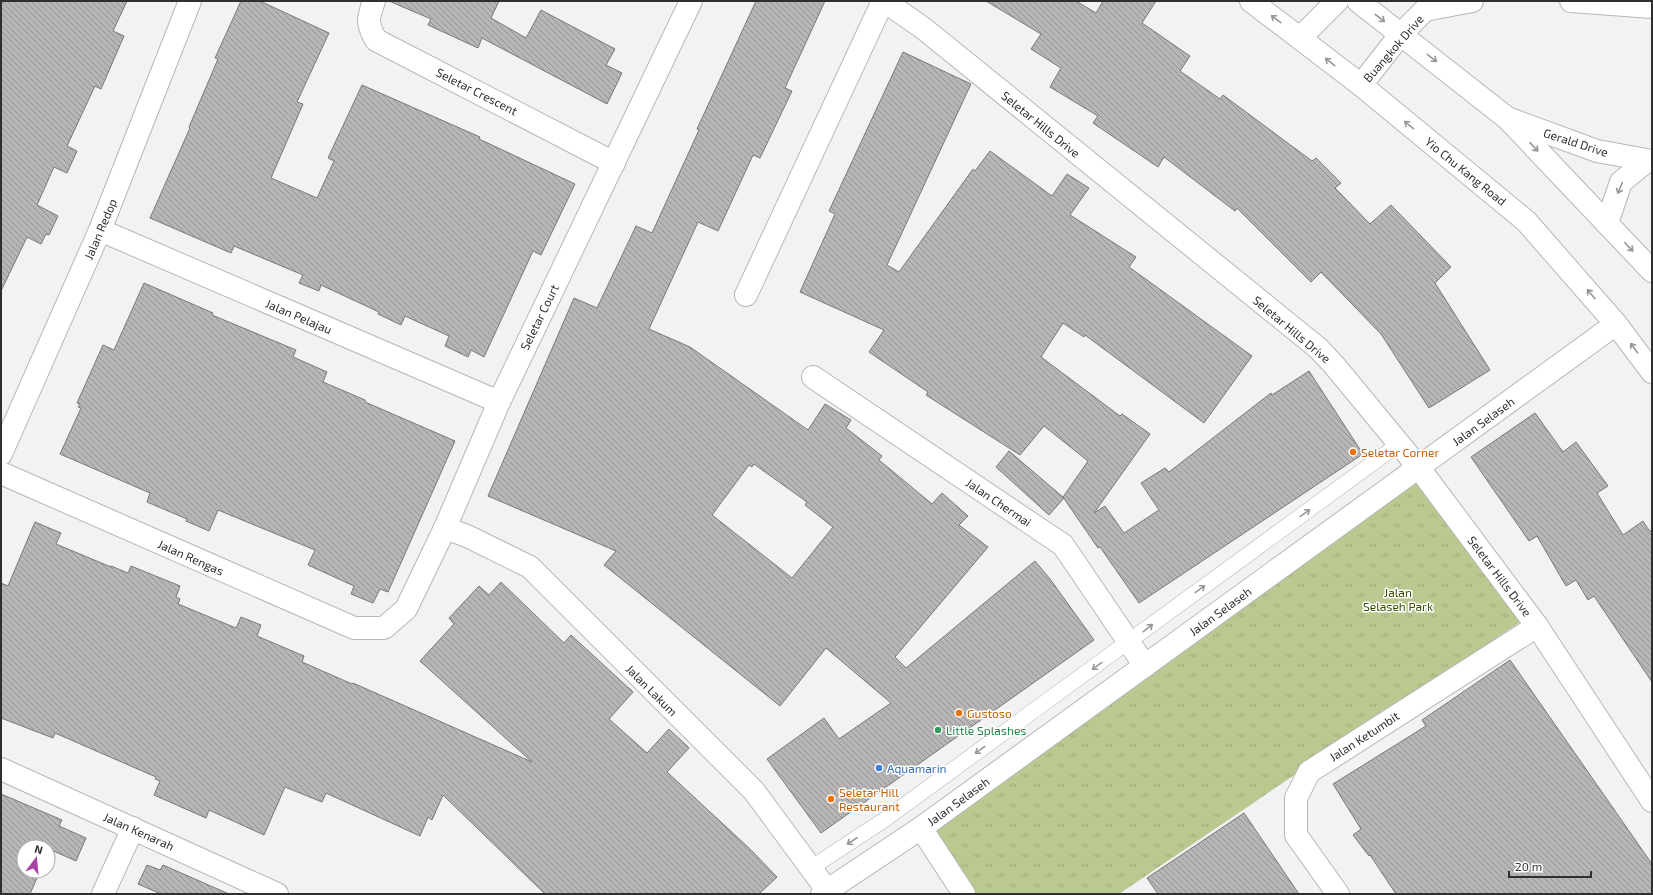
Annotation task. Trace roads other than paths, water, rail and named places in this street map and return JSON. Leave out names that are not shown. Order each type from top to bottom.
[{"type":"street","name":"Jalan Redop","points":[[1,454],[100,230],[190,1]]},
{"type":"street","name":"Seletar Crescent","points":[[374,1],[368,17],[369,29],[376,40],[614,163]]},
{"type":"street","name":"Seletar Court","points":[[384,628],[406,609],[445,528],[499,402],[691,1]]},
{"type":"street","name":"Seletar Hills Drive","points":[[746,295],[883,1],[923,28],[1318,348],[1334,365],[1419,468],[1537,626],[1652,801]]},
{"type":"street","name":"Yio Chu Kang Road","points":[[1251,1],[1361,85],[1526,221],[1616,324],[1652,372]]},
{"type":"street","points":[[1300,38],[1337,1]]},
{"type":"street","points":[[1358,1],[1507,118],[1652,271]]},
{"type":"street","name":"Buangkok Drive","points":[[1361,85],[1401,34],[1425,10],[1472,1]]},
{"type":"street","points":[[1571,1],[1652,7]]},
{"type":"street","name":"Gerald Drive","points":[[1507,118],[1597,151],[1649,161]]},
{"type":"street","name":"Gerald Drive","points":[[1607,223],[1621,182],[1649,161]]},
{"type":"street","name":"Jalan Pelajau","points":[[100,230],[499,402]]},
{"type":"street","name":"Jalan Selaseh","points":[[825,892],[921,828],[1616,324]]},
{"type":"street","name":"Jalan Chermai","points":[[813,377],[1063,545],[1145,666]]},
{"type":"street","name":"Jalan Rengas","points":[[1,473],[354,628],[384,628]]},
{"type":"street","name":"Jalan Lakum","points":[[445,528],[467,536],[530,567],[754,791],[811,868],[825,892]]},
{"type":"street","name":"Jalan Ketumbit","points":[[1338,894],[1296,835],[1296,798],[1309,772],[1537,626]]},
{"type":"street","name":"Jalan Kenarah","points":[[1,769],[277,894]]},
{"type":"street","points":[[103,894],[133,828]]},
{"type":"street","points":[[921,828],[964,894]]},
{"type":"lane","points":[[811,868],[884,820],[1399,444]]},
{"type":"place","name":"Seletar Corner","points":[[1353,452]]},
{"type":"place","name":"Gustoso","points":[[959,713]]},
{"type":"place","name":"Little Splashes","points":[[938,730]]},
{"type":"place","name":"Aquamarin","points":[[879,768]]},
{"type":"place","name":"Seletar Hill Restaurant","points":[[831,799]]},
{"type":"park label","name":"Jalan Selaseh Park","points":[[1398,599]]}]
